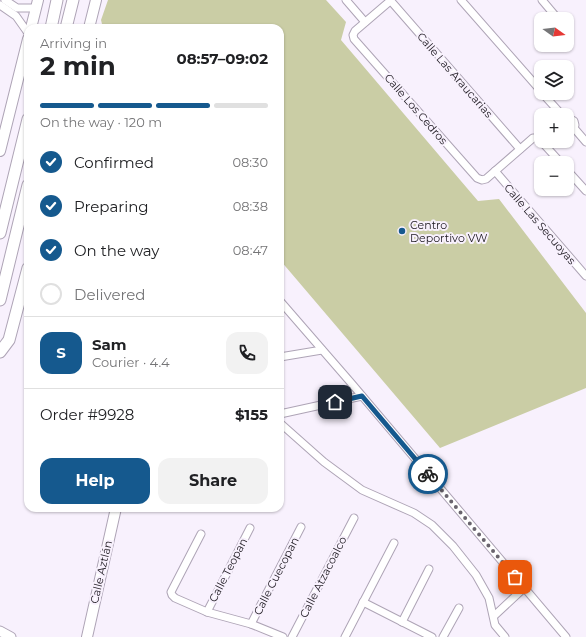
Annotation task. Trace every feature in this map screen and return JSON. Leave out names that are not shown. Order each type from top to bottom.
[{"type":"main road","points":[[51,24],[57,0]]},
{"type":"main road","points":[[67,24],[74,0]]},
{"type":"main road","points":[[90,24],[96,0]]},
{"type":"main road","points":[[32,24],[37,4]]},
{"type":"main road","points":[[0,151],[24,55]]},
{"type":"main road","points":[[0,233],[24,135]]},
{"type":"main road","points":[[0,300],[24,201]]},
{"type":"main road","points":[[0,352],[9,340],[24,283]]},
{"type":"main road","name":"Calle Aztlán","points":[[87,637],[115,512]]},
{"type":"street","points":[[5,0],[17,8],[37,4]]},
{"type":"street","points":[[346,0],[365,22],[390,0]]},
{"type":"street","name":"Calle Las Araucarias","points":[[390,0],[520,149]]},
{"type":"street","points":[[461,0],[534,83]]},
{"type":"street","points":[[542,0],[552,12]]},
{"type":"street","points":[[0,5],[16,16],[24,27]]},
{"type":"street","name":"Calle Los Cedros","points":[[365,22],[355,31],[353,35],[354,39],[477,178],[482,180],[486,179],[495,171]]},
{"type":"street","points":[[549,100],[556,108]]},
{"type":"street","points":[[574,132],[586,142]]},
{"type":"street","points":[[495,171],[534,138]]},
{"type":"street","points":[[547,148],[555,156]]},
{"type":"street","name":"Calle Las Secuoyas","points":[[495,171],[586,276]]},
{"type":"street","points":[[574,178],[586,191]]},
{"type":"street","points":[[284,307],[362,396],[566,637]]},
{"type":"street","points":[[284,356],[322,350]]},
{"type":"street","points":[[284,413],[362,396]]},
{"type":"street","points":[[284,427],[324,462],[362,490],[414,513],[432,525],[453,546],[476,574],[489,598],[495,625],[505,637]]},
{"type":"street","name":"Calle Atzacoalco","points":[[292,637],[354,518]]},
{"type":"street","name":"Calle Cuecopan","points":[[251,624],[301,527]]},
{"type":"street","name":"Calle Teopan","points":[[207,612],[250,528]]},
{"type":"street","points":[[201,534],[171,592],[172,596],[207,612],[251,624],[283,637]]},
{"type":"street","points":[[345,637],[394,543]]},
{"type":"street","points":[[402,622],[429,569]]},
{"type":"street","points":[[494,616],[524,588]]},
{"type":"street","points":[[363,602],[432,637]]},
{"type":"street","points":[[443,637],[459,608]]},
{"type":"street","points":[[0,631],[11,637]]},
{"type":"green space","name":"Centro Deportivo VW","points":[[108,0],[326,0],[346,22],[341,40],[478,201],[499,199],[586,313],[586,388],[440,448],[284,265],[284,24],[102,24],[101,20]]},
{"type":"way so far","points":[[428,474],[515,577]]},
{"type":"place","name":"Centro Deportivo VW","points":[[402,231]]},
{"type":"route","points":[[335,402],[362,396],[428,474]]}]
